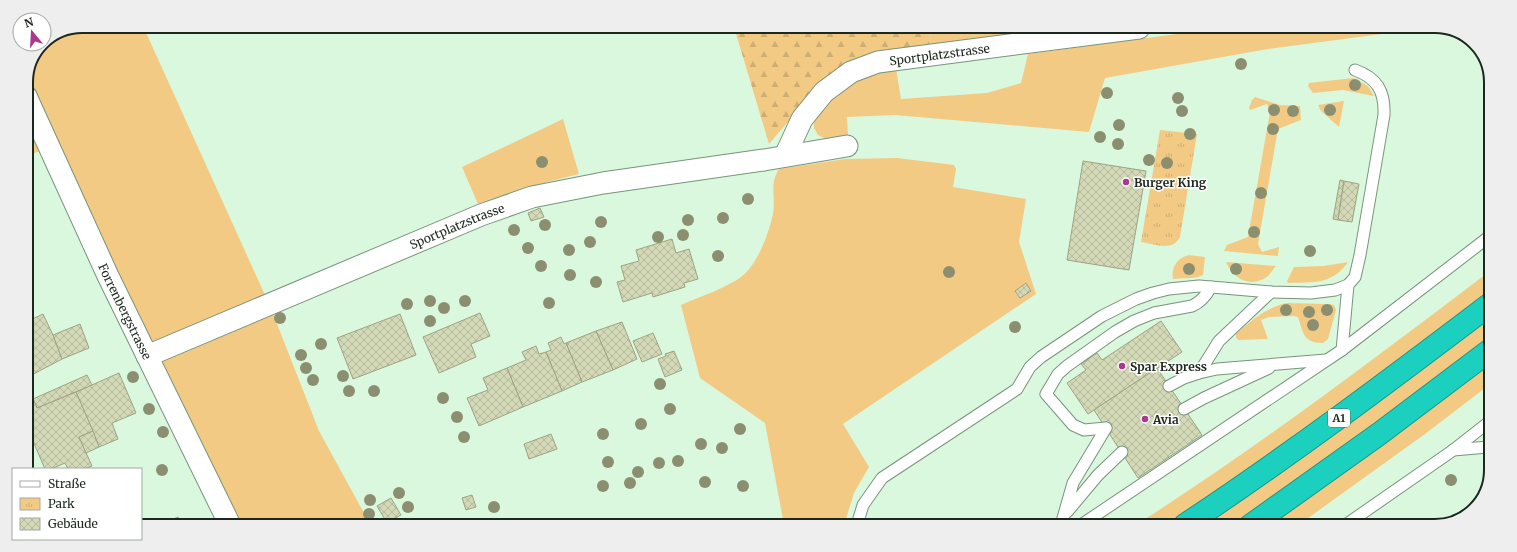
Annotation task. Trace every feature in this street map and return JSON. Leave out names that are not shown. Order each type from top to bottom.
[{"type":"highway","name":"A1","points":[[1194,519],[1359,404],[1484,309]]},
{"type":"highway","points":[[1260,519],[1379,434],[1484,355]]},
{"type":"street","name":"Sportplatzstrasse","points":[[785,156],[802,119],[815,102],[824,92],[851,72],[878,62],[1101,33]]},
{"type":"street","name":"Forrenbergstrasse","points":[[33,111],[108,276],[227,519]]},
{"type":"street","name":"Sportplatzstrasse","points":[[147,356],[481,215],[532,197],[603,183],[847,146]]},
{"type":"lane","points":[[859,519],[863,504],[882,478],[1017,389],[1030,367],[1041,357],[1118,306],[1153,293],[1186,286],[1271,292],[1311,293],[1329,291],[1341,288],[1348,284],[1355,277],[1360,255],[1384,115],[1384,101],[1380,90],[1373,79],[1366,74],[1354,70]]},
{"type":"lane","points":[[1090,519],[1342,350],[1484,241]]},
{"type":"lane","points":[[1342,350],[1348,284]]},
{"type":"lane","points":[[1063,519],[1073,483],[1106,428],[1084,430],[1073,425],[1046,394],[1054,380],[1067,366],[1115,332],[1154,313],[1197,304],[1206,296],[1210,287]]},
{"type":"lane","points":[[1199,372],[1219,341],[1271,292]]},
{"type":"lane","points":[[1169,386],[1199,372],[1217,369],[1327,360]]},
{"type":"lane","points":[[1184,409],[1277,364]]},
{"type":"lane","points":[[1354,519],[1484,426]]},
{"type":"lane","points":[[1452,450],[1484,447]]},
{"type":"lane","points":[[1064,519],[1098,475],[1122,452]]},
{"type":"green space","points":[[146,33],[270,306],[319,431],[367,519],[227,519],[49,148],[33,154],[34,72],[43,52],[52,52],[52,43],[72,34]]},
{"type":"green space","points":[[736,33],[930,33],[929,47],[816,89],[769,144]]},
{"type":"green space","points":[[930,33],[1084,33],[929,47]]},
{"type":"green space","points":[[1184,33],[1390,33],[1268,49],[1105,78],[1089,132],[895,115],[847,117],[848,136],[826,139],[818,135],[814,128],[814,119],[829,99],[857,78],[896,68],[901,99],[987,93],[1021,83],[1028,54]]},
{"type":"green space","points":[[1353,78],[1368,86],[1374,96],[1343,90],[1313,93],[1308,86],[1309,83]]},
{"type":"green space","points":[[1255,97],[1280,105],[1300,106],[1301,120],[1278,129],[1258,244],[1262,252],[1279,247],[1278,256],[1224,251],[1227,245],[1248,237],[1270,112],[1267,104],[1250,110],[1249,108],[1252,100]]},
{"type":"green space","points":[[1344,101],[1339,127],[1321,111],[1318,105]]},
{"type":"green space","points":[[563,119],[579,174],[528,187],[478,204],[462,167]]},
{"type":"green space","points":[[1160,130],[1197,134],[1180,237],[1177,242],[1168,246],[1141,242]]},
{"type":"green space","points":[[897,158],[954,165],[956,169],[953,187],[1026,199],[1019,242],[1036,294],[843,424],[869,467],[854,493],[846,519],[783,519],[765,423],[700,378],[681,305],[729,285],[742,276],[755,261],[771,223],[774,208],[773,186],[779,169],[845,159]]},
{"type":"green space","points":[[1189,255],[1205,257],[1203,275],[1193,278],[1173,279],[1174,267],[1178,261]]},
{"type":"green space","points":[[1226,262],[1276,266],[1268,276],[1262,280],[1249,282],[1233,273]]},
{"type":"green space","points":[[1348,262],[1336,275],[1322,281],[1288,283],[1287,281],[1294,267],[1324,266]]},
{"type":"green space","points":[[1484,275],[1484,389],[1425,434],[1307,519],[1145,519],[1271,434]]},
{"type":"green space","points":[[1286,303],[1334,305],[1336,310],[1328,339],[1323,343],[1308,339],[1303,332],[1298,317],[1294,316],[1269,317],[1261,320],[1268,339],[1238,340],[1236,334],[1253,319],[1271,308]]},
{"type":"building","points":[[1083,161],[1146,171],[1129,270],[1067,260]]},
{"type":"building","points":[[1340,180],[1344,181],[1338,220],[1333,219]]},
{"type":"building","points":[[1344,181],[1359,184],[1352,222],[1338,220]]},
{"type":"building","points":[[540,208],[544,217],[531,221],[528,213]]},
{"type":"building","points":[[672,239],[676,253],[689,249],[698,279],[684,283],[685,287],[653,297],[652,293],[623,302],[617,282],[625,280],[621,266],[639,261],[636,250]]},
{"type":"building","points":[[1026,283],[1031,291],[1020,298],[1015,291]]},
{"type":"building","points":[[480,313],[490,336],[471,344],[476,357],[439,373],[423,337]]},
{"type":"building","points":[[43,314],[62,359],[33,374],[33,319]]},
{"type":"building","points":[[400,314],[416,355],[353,379],[337,338]]},
{"type":"building","name":"Spar Express","points":[[1161,321],[1182,352],[1088,414],[1067,383],[1086,370],[1081,364],[1097,353],[1102,360]]},
{"type":"building","points":[[622,322],[637,359],[613,370],[596,331]]},
{"type":"building","points":[[80,324],[89,348],[62,359],[53,335]]},
{"type":"building","points":[[596,331],[613,370],[582,382],[566,343]]},
{"type":"building","points":[[653,333],[662,354],[642,362],[633,341]]},
{"type":"building","points":[[561,337],[564,344],[566,343],[582,382],[562,391],[546,352],[551,350],[548,343]]},
{"type":"building","points":[[536,346],[539,354],[546,352],[562,391],[523,407],[507,368],[526,360],[522,352]]},
{"type":"building","points":[[674,351],[682,370],[665,377],[658,359],[666,356],[665,354]]},
{"type":"building","points":[[507,368],[523,407],[479,426],[467,398],[488,390],[483,378]]},
{"type":"building","name":"Avia","points":[[1157,368],[1202,435],[1138,478],[1094,410]]},
{"type":"building","points":[[119,373],[136,413],[112,423],[118,439],[99,447],[76,392]]},
{"type":"building","points":[[87,375],[92,385],[37,408],[33,399]]},
{"type":"building","points":[[76,392],[93,431],[79,437],[92,466],[87,468],[68,468],[65,463],[53,468],[45,468],[33,441],[33,399],[37,408]]},
{"type":"building","points":[[93,431],[99,447],[86,453],[79,437]]},
{"type":"building","points":[[551,434],[557,449],[529,459],[524,444]]},
{"type":"building","points":[[472,495],[476,507],[466,510],[462,498]]},
{"type":"building","points":[[391,498],[401,515],[394,519],[385,519],[377,506]]},
{"type":"place","name":"Burger King","points":[[1126,182]]},
{"type":"place","name":"Spar Express","points":[[1122,366]]},
{"type":"place","name":"Avia","points":[[1145,419]]}]
